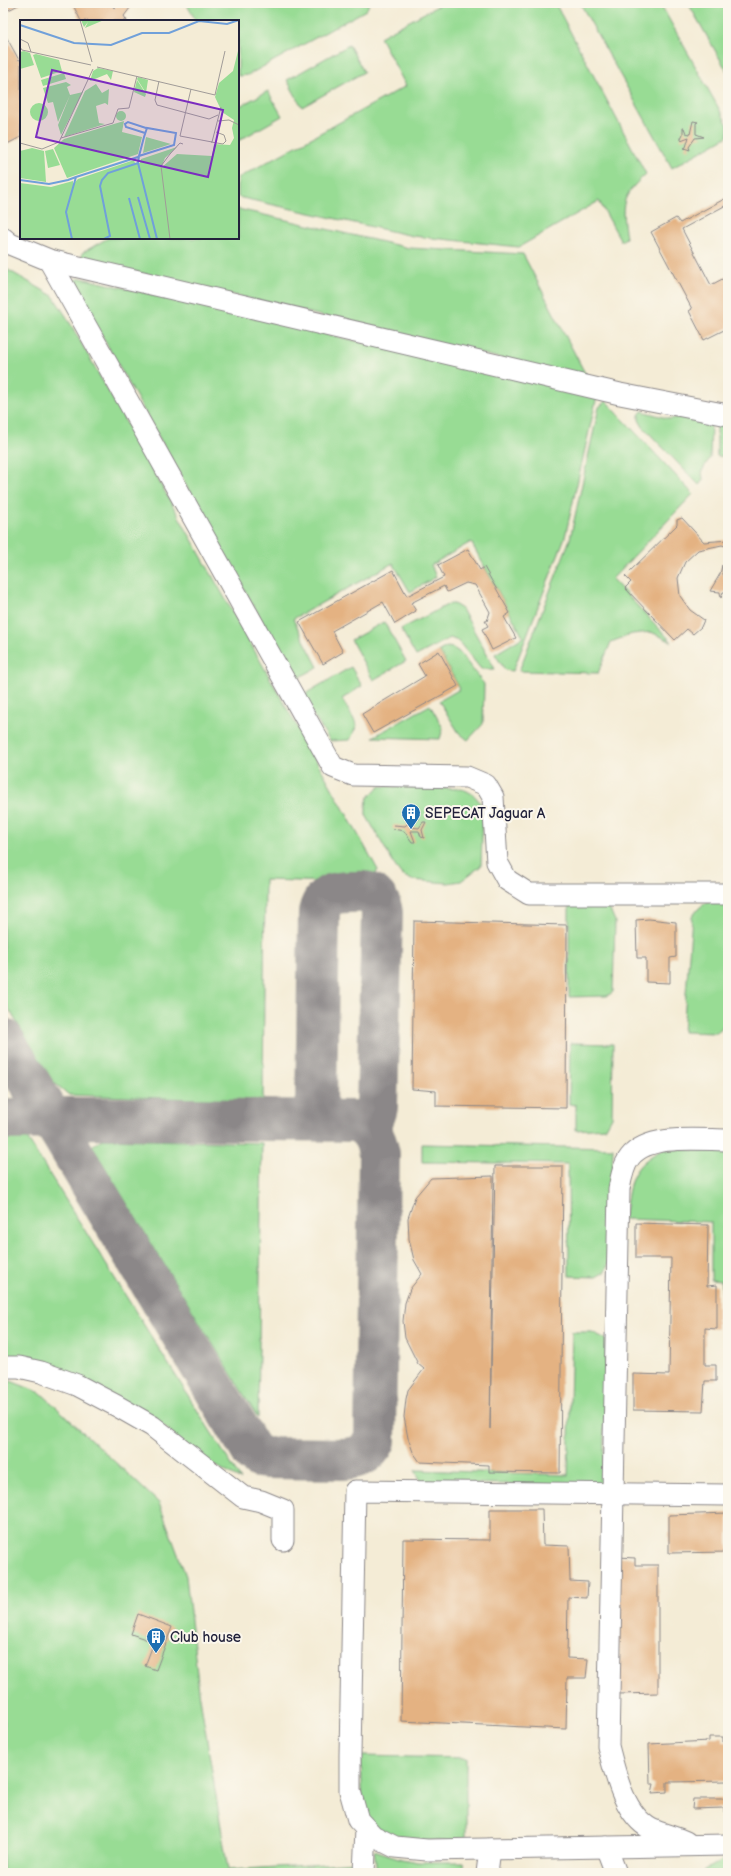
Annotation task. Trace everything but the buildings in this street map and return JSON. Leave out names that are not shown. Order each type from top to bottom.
[{"type":"street","points":[[3,238],[10,244],[49,260],[620,394],[728,415]]},
{"type":"street","points":[[49,260],[333,767],[353,775],[467,777],[486,785],[493,797],[498,862],[507,880],[529,894],[728,894]]},
{"type":"street","points":[[696,1845],[650,1828],[631,1813],[614,1773],[608,1746],[619,1189],[622,1173],[631,1157],[646,1145],[670,1140],[728,1140]]},
{"type":"street","points":[[3,1366],[19,1367],[41,1372],[77,1385],[152,1426],[243,1497],[260,1501],[283,1510],[283,1540]]},
{"type":"street","points":[[728,1495],[355,1491],[350,1791],[358,1820],[373,1836],[395,1847],[427,1850],[728,1845]]},
{"type":"street","points":[[364,1873],[366,1829]]},
{"type":"street","points":[[606,1847],[616,1873]]},
{"type":"street","points":[[487,1873],[490,1849]]},
{"type":"green space","points":[[186,3],[370,3],[366,10],[248,75],[239,76],[239,20],[195,20]]},
{"type":"green space","points":[[443,3],[555,3],[646,174],[631,189],[624,202],[623,217],[626,238],[621,241],[599,201],[519,247],[413,236],[239,197],[239,177],[406,86],[380,37]]},
{"type":"green space","points":[[580,3],[660,3],[728,125],[728,136],[672,168]]},
{"type":"green space","points":[[688,3],[728,3],[728,73]]},
{"type":"green space","points":[[349,45],[364,72],[302,107],[287,80]]},
{"type":"green space","points":[[268,91],[282,116],[239,140],[239,106]]},
{"type":"green space","points":[[239,209],[409,248],[523,254],[588,379],[82,259],[82,253],[106,239],[239,239]]},
{"type":"green space","points":[[3,267],[53,296],[66,316],[378,870],[370,883],[265,880],[263,1101],[69,1095],[51,1080],[3,999]]},
{"type":"green space","points":[[81,278],[597,396],[565,537],[513,671],[505,670],[495,654],[523,637],[471,542],[431,565],[436,577],[410,592],[393,563],[293,619],[318,667],[295,680],[73,284],[75,280]]},
{"type":"green space","points":[[606,401],[693,494],[612,579],[672,642],[651,632],[632,634],[611,642],[598,673],[519,671],[570,539],[599,407]]},
{"type":"green space","points":[[642,411],[670,419],[680,417],[711,421],[710,458],[702,471],[703,480],[699,485],[643,427],[639,420],[639,415]]},
{"type":"green space","points":[[717,422],[728,423],[728,457],[717,456]]},
{"type":"green space","points":[[449,604],[454,604],[462,609],[495,669],[481,669],[458,641],[450,638],[416,656],[401,629]]},
{"type":"green space","points":[[384,622],[406,661],[373,680],[351,640]]},
{"type":"green space","points":[[447,647],[453,648],[459,652],[484,684],[483,724],[468,740],[459,733],[439,701],[460,689],[439,651]]},
{"type":"green space","points":[[351,667],[362,686],[342,699],[357,725],[350,740],[330,741],[304,701],[304,697],[308,692]]},
{"type":"green space","points":[[430,705],[443,728],[440,739],[373,737]]},
{"type":"green space","points":[[379,786],[461,789],[474,796],[479,801],[483,809],[481,866],[461,881],[448,883],[412,880],[402,875],[395,866],[366,815],[368,798]]},
{"type":"green space","points":[[569,901],[606,906],[611,912],[615,921],[613,992],[607,996],[569,997]]},
{"type":"green space","points":[[707,902],[728,902],[728,1020],[717,1033],[683,1032],[692,917],[699,908]]},
{"type":"green space","points":[[570,1043],[613,1044],[612,1117],[606,1128],[576,1130],[576,1105],[569,1104]]},
{"type":"green space","points":[[3,1138],[27,1138],[241,1480],[195,1454],[155,1418],[3,1364]]},
{"type":"green space","points":[[102,1139],[262,1143],[258,1418],[92,1146]]},
{"type":"green space","points":[[422,1144],[613,1148],[609,1262],[605,1272],[596,1277],[569,1276],[568,1164],[422,1162]]},
{"type":"green space","points":[[664,1149],[723,1151],[728,1157],[728,1292],[722,1292],[722,1281],[711,1280],[711,1222],[624,1219],[630,1186],[637,1169],[652,1155]]},
{"type":"green space","points":[[572,1332],[592,1332],[606,1339],[603,1485],[422,1483],[415,1470],[568,1475]]},
{"type":"green space","points":[[3,1378],[41,1393],[159,1503],[186,1576],[199,1691],[228,1870],[357,1862],[358,1873],[3,1873]]},
{"type":"green space","points":[[361,1756],[466,1758],[466,1842],[403,1840],[388,1837],[363,1814]]},
{"type":"green space","points":[[374,1850],[402,1859],[418,1862],[463,1862],[465,1873],[377,1873]]},
{"type":"green space","points":[[728,1857],[728,1873],[702,1873],[704,1870]]},
{"type":"taxiway","points":[[307,1120],[314,1114],[316,1106],[319,912],[324,901],[331,895],[341,892],[365,892],[374,896],[380,904],[382,913],[377,1107],[373,1117],[356,1121]]},
{"type":"taxiway","points":[[3,1039],[51,1117],[253,1453],[258,1457],[266,1458],[343,1459],[358,1457],[369,1450],[375,1441],[379,1154],[374,1138],[366,1127],[356,1121],[67,1118],[3,1119]]},
{"type":"place","name":"SEPECAT Jaguar A","points":[[411,830]]},
{"type":"place","name":"Club house","points":[[156,1654]]}]
